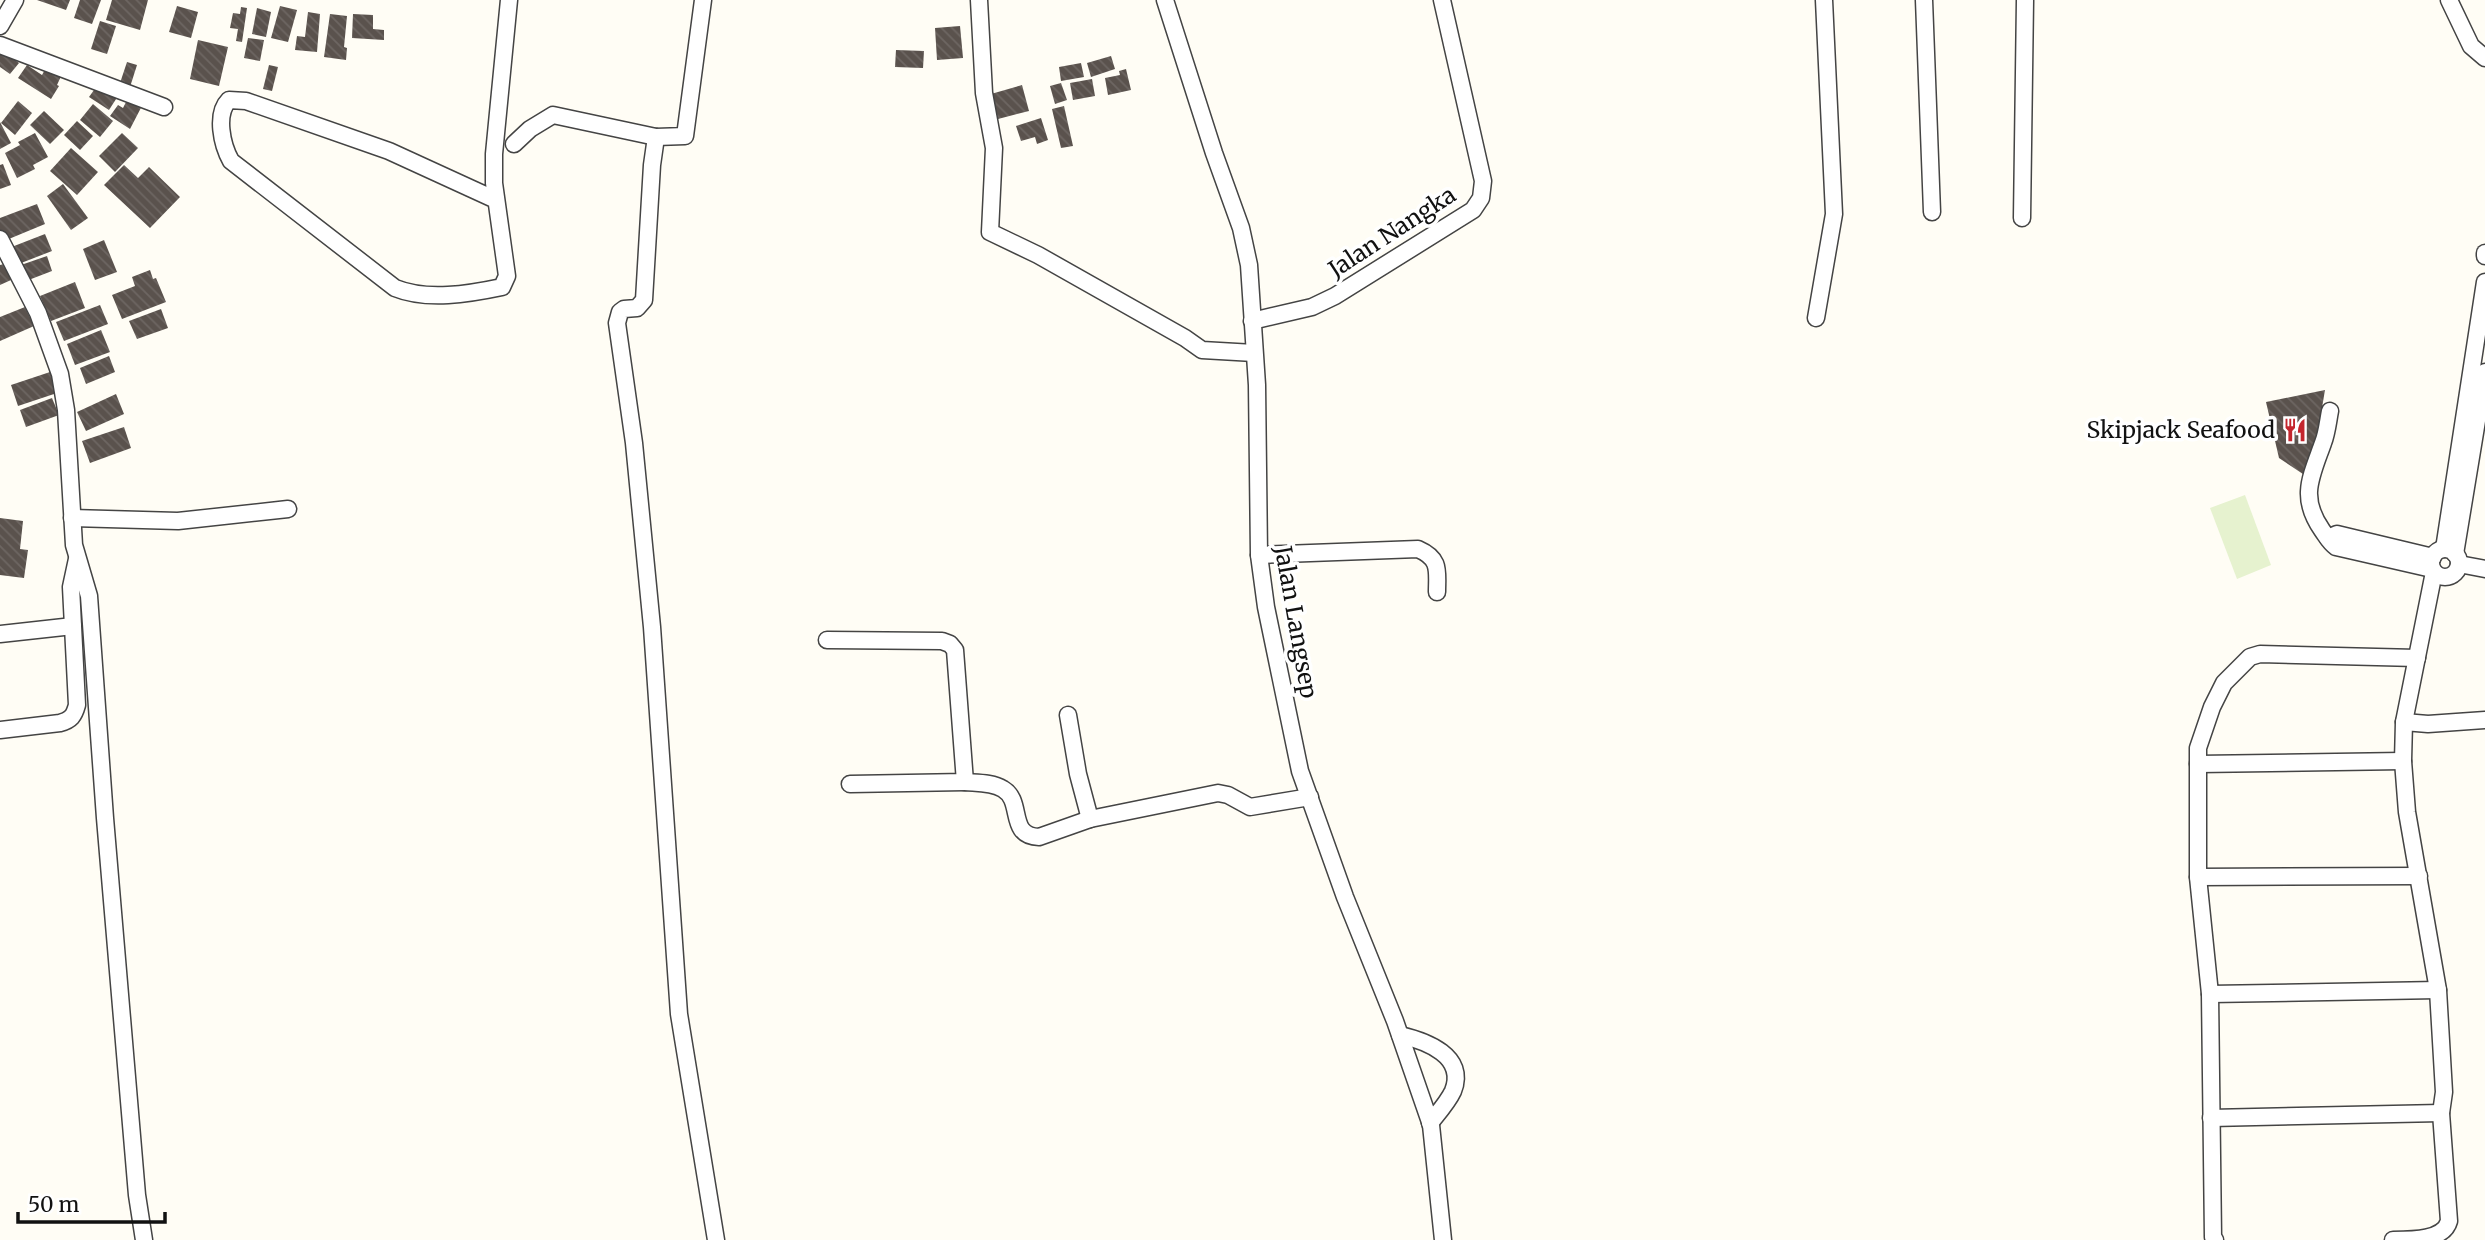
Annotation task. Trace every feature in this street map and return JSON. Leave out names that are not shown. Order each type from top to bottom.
[{"type":"street","points":[[0,26],[15,0]]},
{"type":"street","points":[[496,200],[389,151],[246,101],[229,100],[223,105],[221,116],[224,146],[232,161],[401,291],[440,294],[502,287],[507,276],[494,183],[494,154],[509,0]]},
{"type":"street","points":[[514,144],[530,129],[553,115],[656,136],[685,136],[703,0]]},
{"type":"street","points":[[979,0],[984,93],[994,148],[990,232],[1038,255],[1185,338],[1202,351],[1254,352]]},
{"type":"street","name":"Jalan Langsep","points":[[1165,0],[1241,228],[1249,265],[1257,385],[1259,555],[1266,607],[1300,771],[1345,897],[1400,1035],[1430,1123],[1443,1240]]},
{"type":"street","name":"Jalan Nangka","points":[[1252,321],[1312,307],[1335,296],[1473,210],[1480,198],[1483,181],[1442,0]]},
{"type":"street","points":[[1816,318],[1834,214],[1824,0]]},
{"type":"street","points":[[1924,0],[1932,212]]},
{"type":"street","points":[[2022,218],[2025,0]]},
{"type":"street","points":[[2449,0],[2471,46],[2485,58]]},
{"type":"street","points":[[0,45],[164,107]]},
{"type":"street","points":[[656,136],[645,300],[638,308],[620,312],[617,323],[634,443],[648,579],[679,1014],[716,1240]]},
{"type":"street","points":[[0,239],[38,313],[60,374],[66,410],[74,545],[89,596],[136,1181],[144,1240]]},
{"type":"street","points":[[2443,561],[2485,282]]},
{"type":"street","points":[[2393,1240],[2436,1239],[2448,1227],[2441,1113],[2444,1092],[2438,990],[2407,812],[2403,761],[2404,722],[2425,610],[2443,561],[2485,372]]},
{"type":"street","points":[[2330,411],[2324,441],[2310,478],[2308,495],[2314,516],[2328,538],[2337,534],[2485,569]]},
{"type":"street","points":[[72,519],[178,521],[288,509]]},
{"type":"street","points":[[1259,555],[1418,548],[1430,554],[1437,566],[1437,593]]},
{"type":"street","points":[[0,730],[60,723],[69,721],[75,714],[77,705],[71,587],[78,556]]},
{"type":"street","points":[[0,634],[72,626]]},
{"type":"street","points":[[827,640],[942,641],[950,644],[955,650],[965,782]]},
{"type":"street","points":[[2215,1240],[2210,994],[2199,877],[2198,764],[2198,748],[2212,707],[2224,683],[2250,657],[2260,654],[2418,651]]},
{"type":"street","points":[[1068,715],[1078,774],[1090,819]]},
{"type":"street","points":[[2404,722],[2428,724],[2485,720]]},
{"type":"street","points":[[2198,764],[2403,761]]},
{"type":"street","points":[[850,784],[965,782],[1001,787],[1013,803],[1019,827],[1031,836],[1039,837],[1090,819],[1218,793],[1228,794],[1250,807],[1310,797]]},
{"type":"street","points":[[2199,877],[2418,876]]},
{"type":"street","points":[[2210,994],[2438,990]]},
{"type":"street","points":[[1400,1035],[1415,1038],[1442,1050],[1452,1062],[1455,1077],[1453,1090],[1430,1123]]},
{"type":"street","points":[[2211,1118],[2441,1113]]},
{"type":"green space","points":[[2245,495],[2271,565],[2237,579],[2210,508]]},
{"type":"building","points":[[37,0],[70,0],[66,10]]},
{"type":"building","points":[[80,0],[101,0],[92,24],[74,18]]},
{"type":"building","points":[[112,0],[148,0],[140,30],[106,20]]},
{"type":"building","points":[[177,6],[198,12],[191,38],[169,32]]},
{"type":"building","points":[[280,6],[297,10],[288,42],[271,38]]},
{"type":"building","points":[[241,7],[247,8],[242,42],[236,41],[238,29],[230,28],[233,13],[240,14]]},
{"type":"building","points":[[257,8],[271,12],[266,37],[252,34]]},
{"type":"building","points":[[308,12],[320,14],[317,52],[295,50],[297,36],[305,37]]},
{"type":"building","points":[[330,14],[347,16],[344,47],[347,48],[346,60],[324,57]]},
{"type":"building","points":[[353,14],[373,15],[373,29],[384,30],[384,40],[352,38]]},
{"type":"building","points":[[100,21],[116,26],[107,54],[91,49]]},
{"type":"building","points":[[960,26],[963,58],[937,60],[935,28]]},
{"type":"building","points":[[248,38],[264,40],[260,61],[244,58]]},
{"type":"building","points":[[198,40],[228,47],[219,86],[190,79]]},
{"type":"building","points":[[0,49],[19,63],[10,74],[0,67]]},
{"type":"building","points":[[896,50],[924,51],[923,68],[895,67]]},
{"type":"building","points":[[1111,56],[1115,69],[1091,77],[1087,63]]},
{"type":"building","points":[[127,62],[137,65],[130,87],[120,83]]},
{"type":"building","points":[[1081,63],[1084,77],[1061,81],[1059,67]]},
{"type":"building","points":[[48,64],[63,72],[51,99],[18,78],[27,65],[42,75]]},
{"type":"building","points":[[269,65],[278,67],[272,91],[263,89]]},
{"type":"building","points":[[1126,69],[1131,90],[1108,95],[1105,78],[1120,75],[1119,71]]},
{"type":"building","points":[[1092,79],[1095,96],[1073,100],[1070,83]]},
{"type":"building","points":[[99,83],[118,96],[109,110],[89,97]]},
{"type":"building","points":[[1061,83],[1067,100],[1055,104],[1050,86]]},
{"type":"building","points":[[1022,85],[1029,111],[998,119],[991,94]]},
{"type":"building","points":[[130,94],[144,102],[130,129],[110,116],[118,105],[123,108]]},
{"type":"building","points":[[18,101],[32,113],[15,135],[1,123]]},
{"type":"building","points":[[93,104],[113,121],[100,137],[80,120]]},
{"type":"building","points":[[1064,106],[1073,146],[1061,148],[1052,109]]},
{"type":"building","points":[[44,111],[64,130],[50,144],[30,125]]},
{"type":"building","points":[[1041,118],[1048,140],[1037,144],[1035,137],[1021,141],[1016,126]]},
{"type":"building","points":[[77,121],[93,136],[80,150],[64,135]]},
{"type":"building","points":[[0,122],[11,143],[0,149]]},
{"type":"building","points":[[35,133],[48,157],[33,165],[35,169],[17,178],[5,153]]},
{"type":"building","points":[[122,133],[138,148],[115,172],[99,156]]},
{"type":"building","points":[[71,148],[98,172],[77,195],[50,171]]},
{"type":"building","points":[[3,164],[11,185],[0,189],[0,165]]},
{"type":"building","points":[[124,165],[138,178],[149,167],[180,197],[150,228],[104,185]]},
{"type":"building","points":[[63,184],[88,218],[71,230],[47,196]]},
{"type":"building","points":[[37,204],[45,224],[4,241],[0,231],[0,218]]},
{"type":"building","points":[[45,234],[52,251],[16,265],[9,248]]},
{"type":"building","points":[[104,240],[117,272],[95,280],[83,249]]},
{"type":"building","points":[[47,256],[52,271],[26,281],[21,265]]},
{"type":"building","points":[[4,264],[11,280],[0,285],[0,265]]},
{"type":"building","points":[[150,270],[166,302],[122,319],[112,295],[135,286],[132,277]]},
{"type":"building","points":[[75,282],[85,308],[51,321],[40,296]]},
{"type":"building","points":[[100,305],[108,324],[64,341],[56,322]]},
{"type":"building","points":[[25,307],[34,326],[0,341],[0,317]]},
{"type":"building","points":[[161,309],[168,328],[137,339],[129,321]]},
{"type":"building","points":[[101,330],[110,352],[75,365],[67,344]]},
{"type":"building","points":[[109,356],[115,372],[86,384],[80,368]]},
{"type":"building","points":[[50,372],[57,393],[18,406],[11,385]]},
{"type":"building","name":"Skipjack Seafood","points":[[2325,390],[2309,478],[2279,458],[2266,402]]},
{"type":"building","points":[[116,394],[124,414],[86,431],[77,412]]},
{"type":"building","points":[[52,398],[59,415],[26,427],[20,410]]},
{"type":"building","points":[[124,427],[131,448],[90,463],[82,441]]},
{"type":"building","points":[[0,518],[23,521],[20,549],[28,550],[24,578],[0,575]]},
{"type":"place","name":"Skipjack Seafood","points":[[2295,430]]}]
